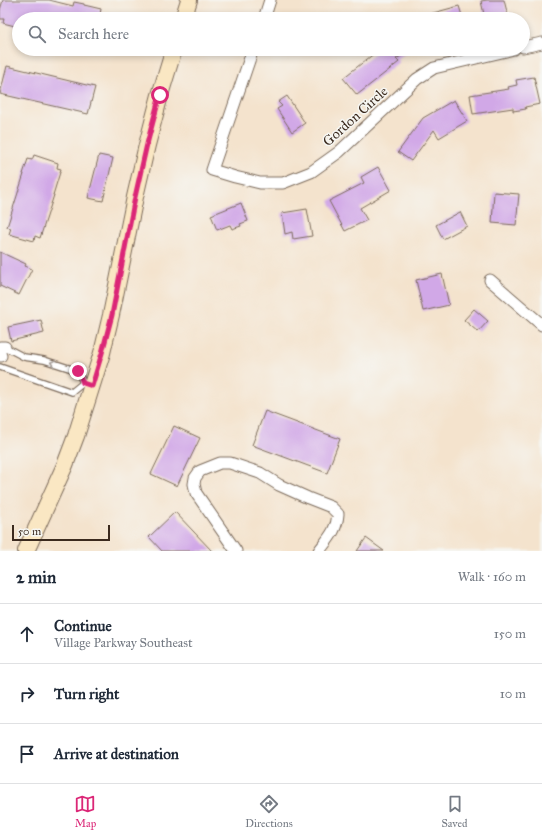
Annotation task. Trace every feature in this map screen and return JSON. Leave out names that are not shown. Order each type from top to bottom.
[{"type":"street","points":[[185,12],[188,0]]},
{"type":"street","points":[[266,12],[270,0]]},
{"type":"street","points":[[530,46],[542,43]]},
{"type":"street","points":[[26,551],[65,465],[76,436],[88,384],[102,353],[112,315],[147,144],[172,56]]},
{"type":"street","name":"Gordon Circle","points":[[251,56],[212,170],[260,183],[283,183],[311,172],[339,152],[417,80],[434,68],[485,56]]},
{"type":"street","points":[[490,280],[542,326]]},
{"type":"street","points":[[236,551],[196,493],[194,484],[195,478],[200,471],[220,463],[230,463],[260,473],[285,488],[331,507],[338,514],[337,522],[333,532],[319,551]]},
{"type":"lane","points":[[0,367],[72,392],[88,384],[78,371],[44,360],[1,351]]},
{"type":"building","points":[[3,0],[49,0],[73,6],[74,2],[101,9],[100,12],[12,12],[12,25],[3,23],[4,19],[0,19],[0,10]]},
{"type":"building","points":[[504,0],[507,12],[483,12],[481,1]]},
{"type":"building","points":[[459,6],[461,12],[437,12]]},
{"type":"building","points":[[371,56],[401,56],[396,59],[399,62],[357,95],[343,78]]},
{"type":"building","points":[[7,66],[95,87],[88,114],[0,94]]},
{"type":"building","points":[[534,77],[540,104],[525,107],[526,109],[513,111],[513,108],[473,114],[470,95],[509,89],[508,87],[517,85],[516,80]]},
{"type":"building","points":[[287,96],[305,123],[292,132],[277,109],[282,106],[278,102]]},
{"type":"building","points":[[454,100],[467,121],[439,138],[434,130],[411,161],[398,152],[423,118]]},
{"type":"building","points":[[34,155],[58,163],[57,168],[61,169],[40,238],[35,236],[34,241],[9,234],[11,228],[7,227],[28,159],[32,160]]},
{"type":"building","points":[[99,155],[113,158],[103,201],[88,198]]},
{"type":"building","points":[[378,167],[391,190],[360,208],[367,220],[345,231],[329,201],[364,183],[361,177]]},
{"type":"building","points":[[494,192],[519,194],[516,225],[492,223]]},
{"type":"building","points":[[241,203],[248,221],[240,224],[241,226],[232,229],[230,225],[217,230],[211,215]]},
{"type":"building","points":[[307,209],[312,236],[293,239],[292,232],[285,234],[282,213]]},
{"type":"building","points":[[460,212],[467,226],[443,239],[436,225]]},
{"type":"building","points":[[0,252],[26,264],[25,266],[32,269],[19,295],[0,286]]},
{"type":"building","points":[[442,274],[449,305],[423,311],[416,280]]},
{"type":"building","points":[[474,309],[488,321],[478,332],[464,320]]},
{"type":"building","points":[[41,320],[44,333],[11,341],[8,327]]},
{"type":"building","points":[[265,411],[340,439],[327,473],[252,445]]},
{"type":"building","points":[[174,426],[200,438],[177,486],[151,474]]},
{"type":"building","points":[[175,512],[212,551],[162,551],[149,537]]},
{"type":"building","points":[[366,538],[384,551],[357,551]]},
{"type":"route","points":[[78,371],[83,383],[92,386],[112,315],[135,197],[160,95]]}]
